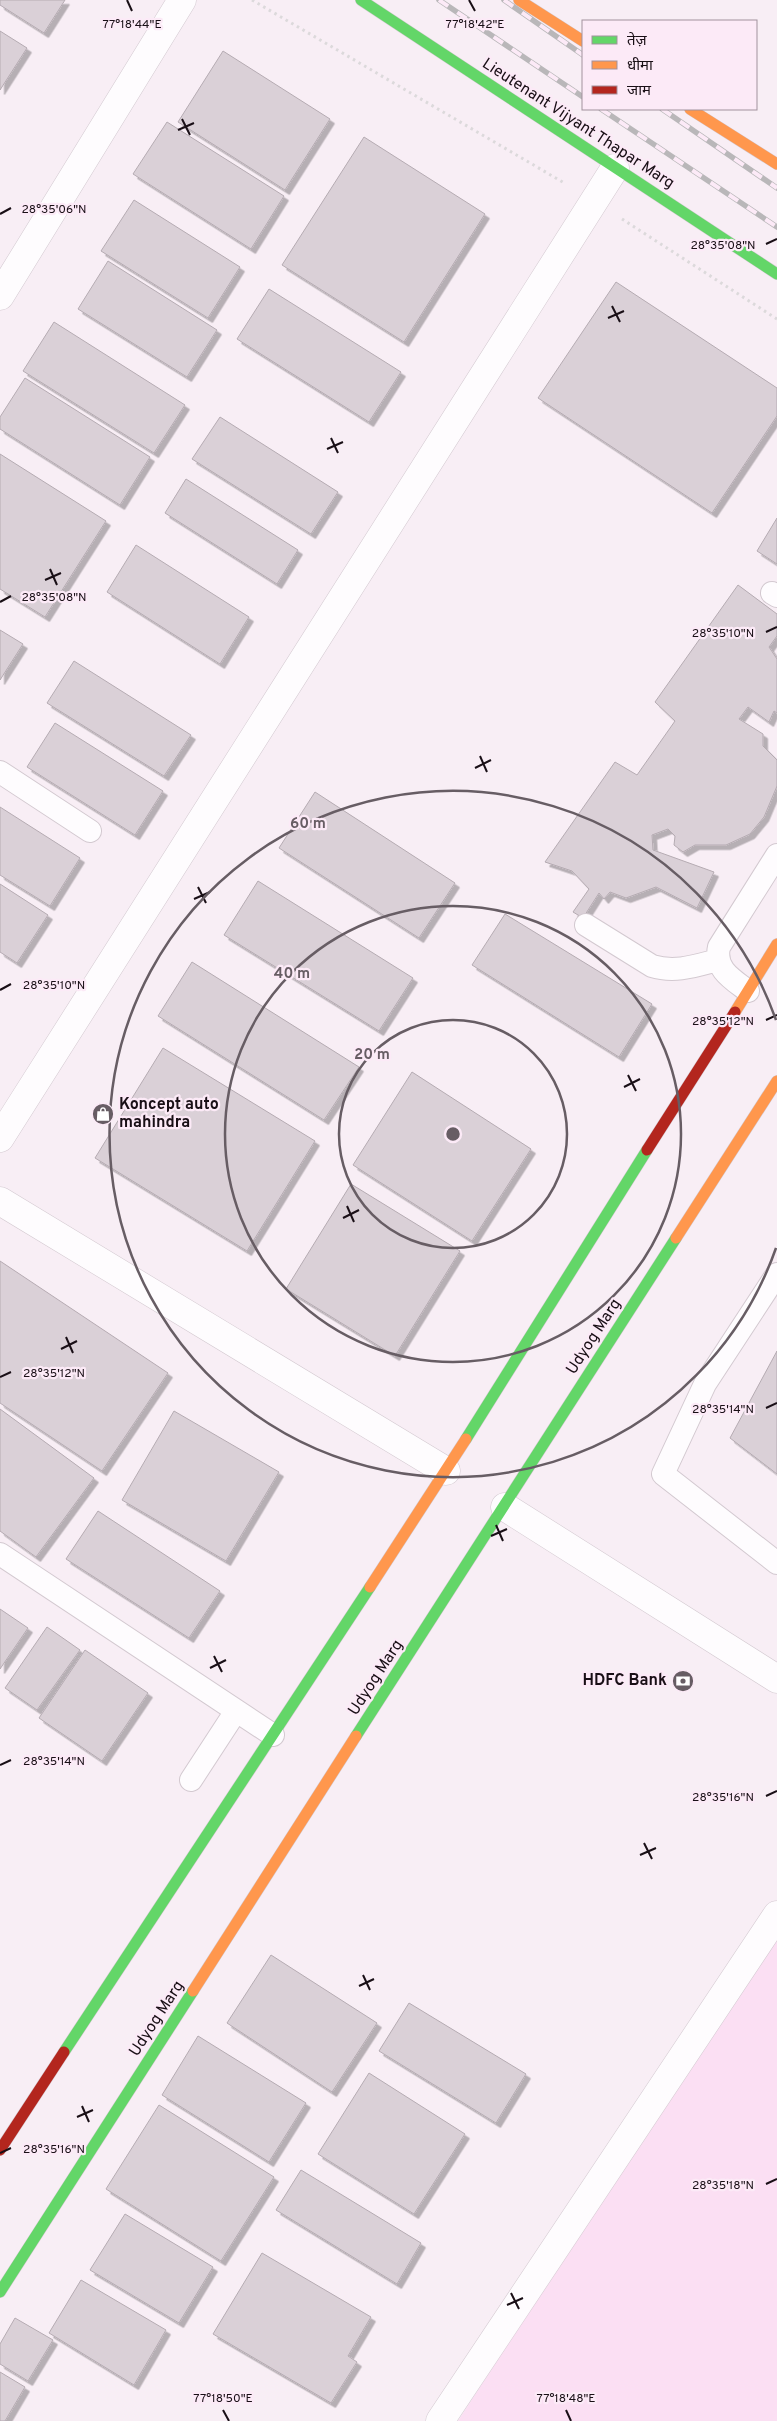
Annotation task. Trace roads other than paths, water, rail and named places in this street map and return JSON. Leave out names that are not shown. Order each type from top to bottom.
[{"type":"street","points":[[0,296],[182,0]]},
{"type":"street","name":"Lieutenant Vijyant Thapar Marg","points":[[361,0],[777,274]]},
{"type":"street","points":[[519,0],[582,40]]},
{"type":"street","points":[[692,110],[777,164]]},
{"type":"street","points":[[0,1138],[615,168]]},
{"type":"street","points":[[0,2150],[446,1472],[777,944]]},
{"type":"street","name":"Udyog Marg","points":[[0,2292],[777,1081]]},
{"type":"street","points":[[0,1202],[446,1472]]},
{"type":"street","points":[[505,1507],[776,1677]]},
{"type":"street","points":[[440,2421],[777,1915]]},
{"type":"lane","points":[[0,772],[90,832]]},
{"type":"lane","points":[[748,991],[725,974],[718,960],[719,947],[777,855]]},
{"type":"lane","points":[[586,925],[652,966],[662,969],[684,969],[718,960]]},
{"type":"lane","points":[[777,1274],[704,1384],[663,1474],[777,1563]]},
{"type":"lane","points":[[0,1554],[273,1734]]},
{"type":"lane","points":[[191,1780],[236,1711]]},
{"type":"railway","points":[[439,0],[582,96]]},
{"type":"railway","points":[[504,0],[582,54]]},
{"type":"railway","points":[[602,110],[777,227]]},
{"type":"railway","points":[[663,110],[777,188]]},
{"type":"place","name":"Koncept auto mahindra","points":[[103,1114]]},
{"type":"place","name":"HDFC Bank","points":[[683,1681]]}]
